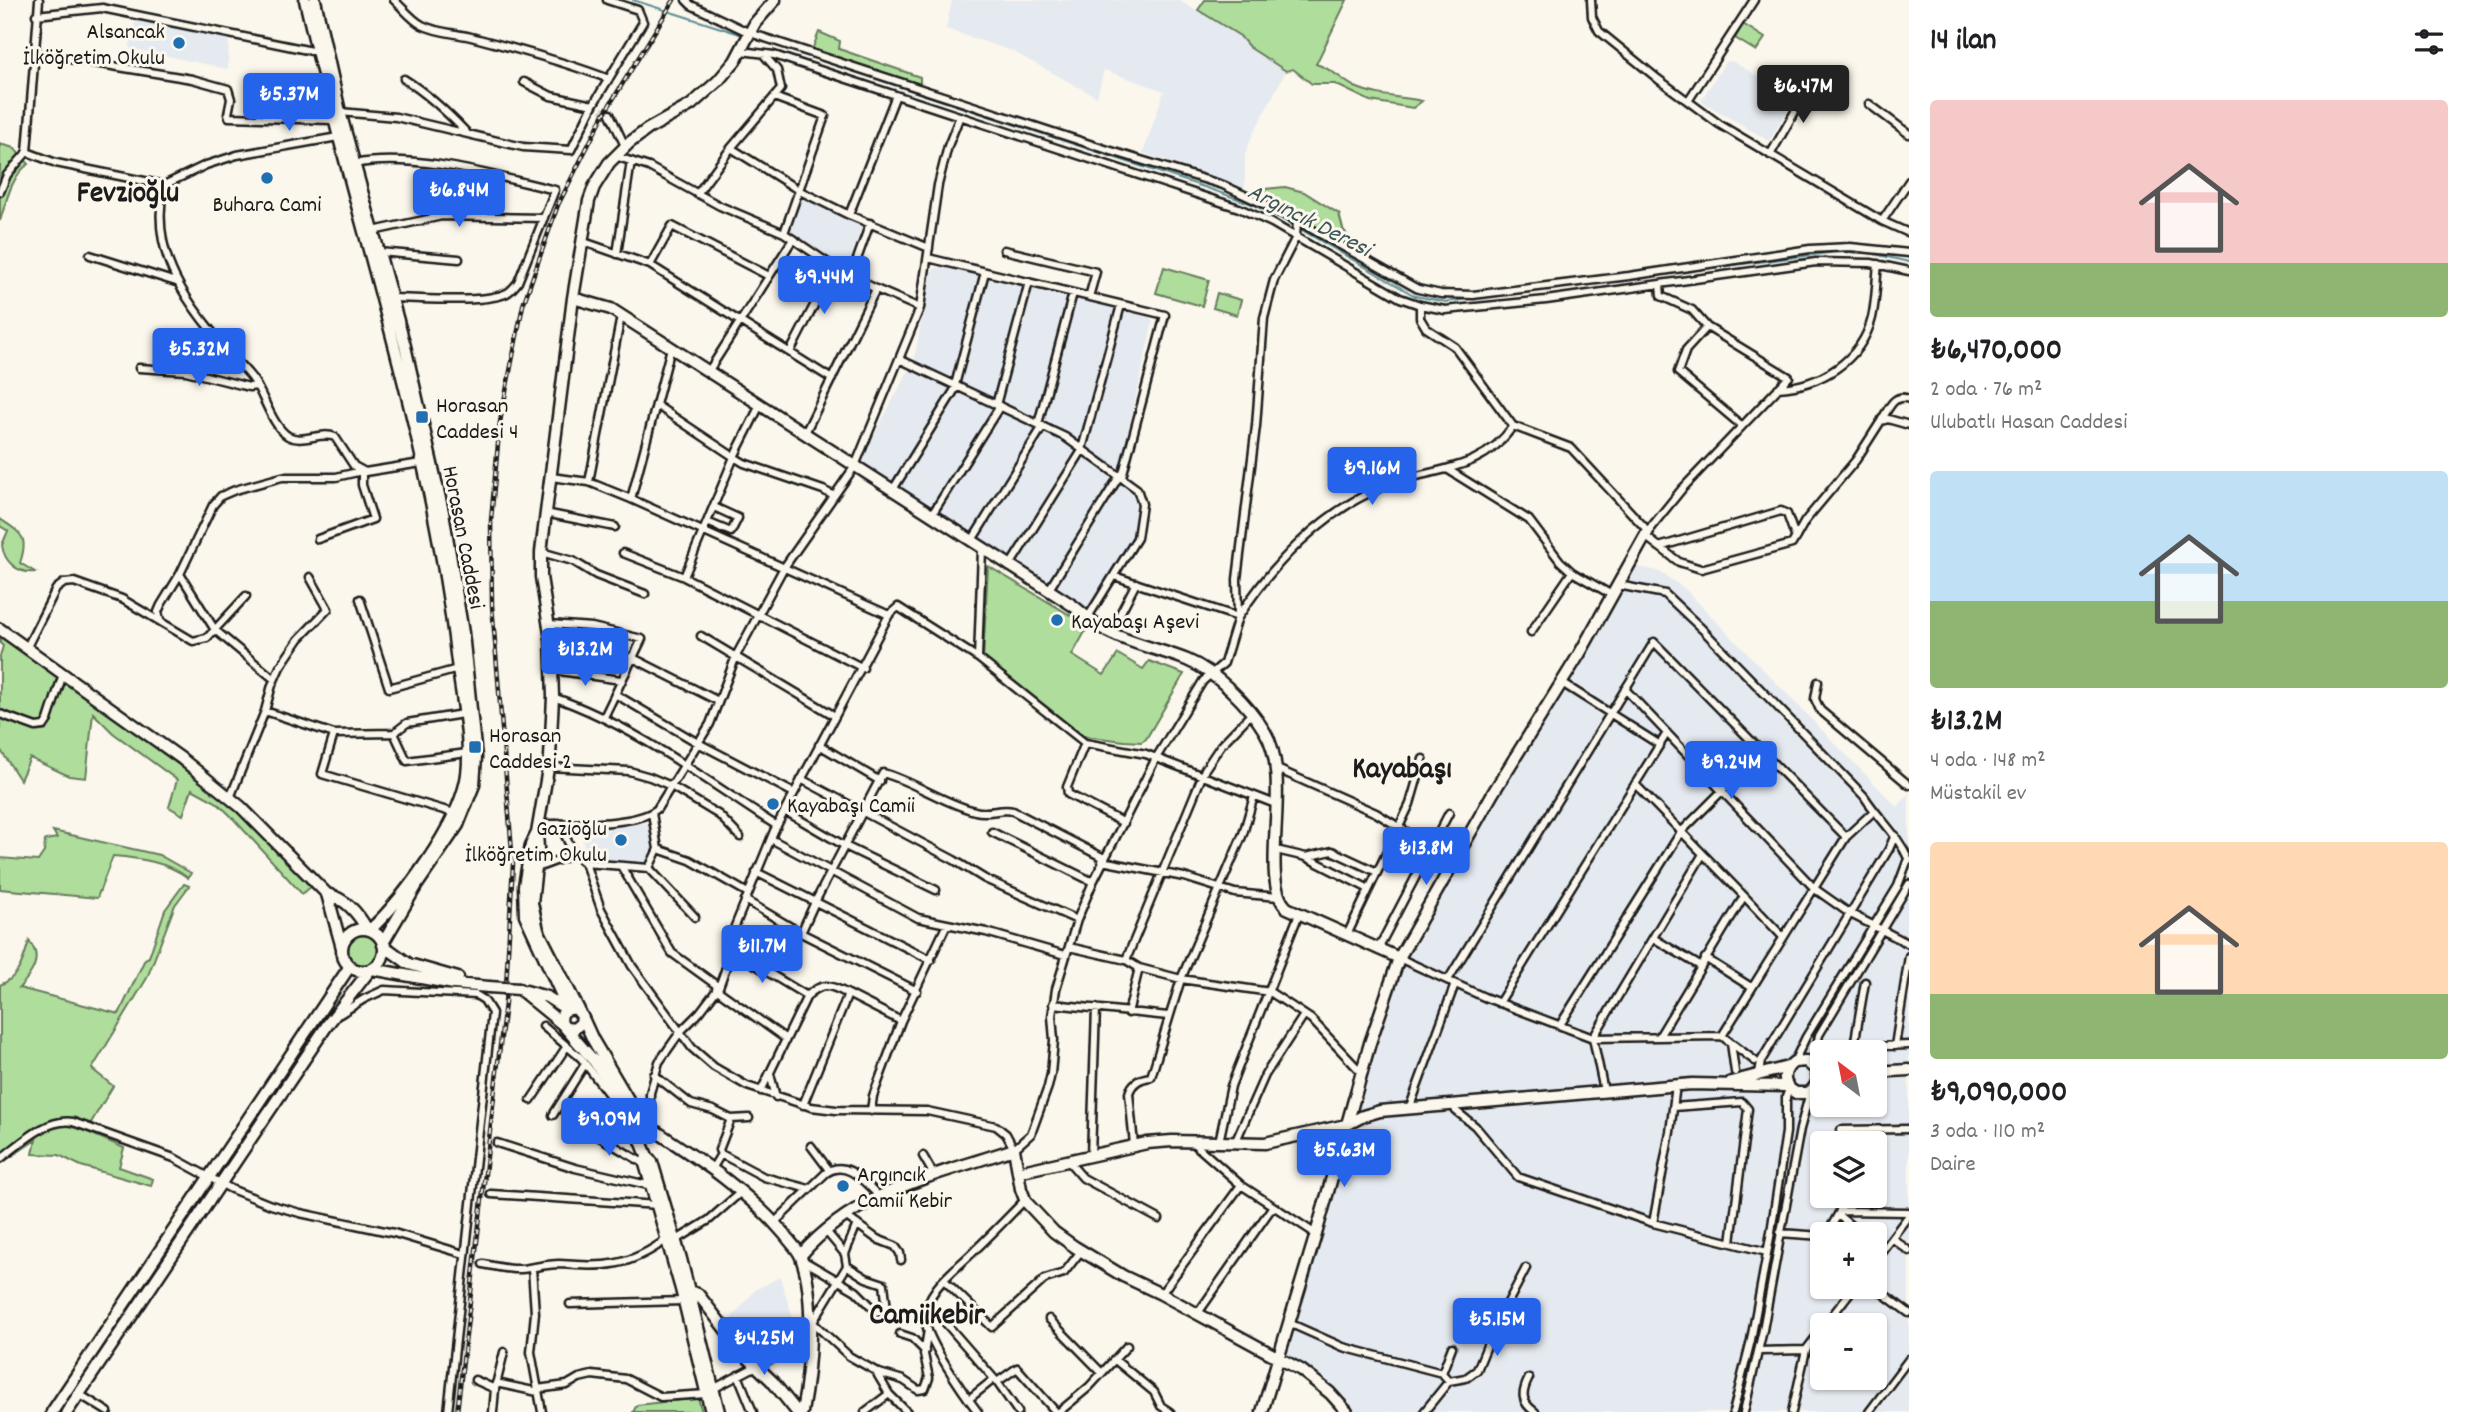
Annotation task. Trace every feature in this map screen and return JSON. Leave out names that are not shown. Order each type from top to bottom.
[{"type":"street","points":[[0,192],[6,175],[27,152],[39,0]]},
{"type":"street","name":"Horasan Caddesi","points":[[305,0],[317,52],[354,163],[392,298],[419,406],[453,565],[466,655],[477,765],[474,785],[458,825],[383,944]]},
{"type":"street","name":"Horasan Caddesi","points":[[315,0],[337,116],[338,138],[380,289],[441,555],[467,753],[466,781],[454,813],[437,844],[386,915],[369,930]]},
{"type":"street","points":[[394,0],[426,27],[475,38],[511,50],[547,56],[609,79]]},
{"type":"street","points":[[33,53],[192,79],[228,89],[231,99],[229,117],[396,117],[523,147],[571,150],[593,105],[643,20],[638,10],[607,0]]},
{"type":"street","points":[[686,0],[750,34],[1223,185],[1253,197],[1418,289],[1441,294],[1473,295],[1810,249],[1850,247],[1909,253]]},
{"type":"street","points":[[671,1240],[652,1186],[629,1101],[574,1011],[534,918],[531,897],[548,767],[553,697],[553,670],[541,577],[541,552],[573,298],[591,194],[600,174],[625,146],[699,99],[724,75],[743,48],[758,19],[775,0]]},
{"type":"street","points":[[1591,0],[1592,17],[1600,31],[1658,79],[1719,124],[1882,221],[1909,233]]},
{"type":"street","points":[[1688,101],[1754,0]]},
{"type":"street","points":[[36,15],[102,8],[317,52]]},
{"type":"street","points":[[743,48],[774,55],[1239,208],[1296,237],[1400,298],[1420,305],[1453,310],[1660,285],[1816,262],[1878,264],[1909,271]]},
{"type":"street","points":[[697,194],[731,148],[781,89],[774,65],[762,54]]},
{"type":"street","points":[[404,79],[448,112],[468,134]]},
{"type":"street","points":[[524,82],[551,96],[593,105]]},
{"type":"street","points":[[1770,155],[1812,82]]},
{"type":"street","points":[[849,215],[897,95]]},
{"type":"street","points":[[774,97],[825,116],[784,233]]},
{"type":"street","points":[[1869,104],[1909,134]]},
{"type":"street","points":[[610,114],[625,146]]},
{"type":"street","points":[[538,829],[559,823],[635,820],[652,813],[710,724],[736,656],[758,614],[784,568],[855,466],[920,308],[941,172],[960,116]]},
{"type":"street","points":[[27,152],[56,163],[164,185],[206,165],[237,155],[338,138]]},
{"type":"street","points":[[731,148],[800,191],[849,215],[929,248]]},
{"type":"street","points":[[615,156],[649,167],[720,206],[784,233],[834,267],[920,308]]},
{"type":"street","points":[[354,163],[386,159],[418,161],[555,190],[518,282],[508,292],[498,296],[466,299],[392,298]]},
{"type":"street","points":[[617,254],[631,161]]},
{"type":"street","points":[[1882,221],[1909,181]]},
{"type":"street","points":[[164,185],[160,206],[161,234],[167,261],[176,282],[257,386],[286,435],[298,439],[326,435],[335,437],[354,466],[362,471]]},
{"type":"street","points":[[373,231],[442,216],[544,218]]},
{"type":"street","points":[[801,1257],[825,1230],[844,1215],[879,1195],[1014,1149],[1031,1134],[1050,1080],[1054,1040],[1053,1004],[1077,920],[1103,859],[1156,758],[1203,681],[1226,659],[1238,617],[1237,579],[1256,426],[1264,317],[1274,280],[1296,237],[1297,221]]},
{"type":"street","points":[[851,276],[870,223]]},
{"type":"street","points":[[650,265],[672,226],[769,276]]},
{"type":"street","points":[[708,372],[793,239]]},
{"type":"street","points":[[584,242],[650,265],[832,379]]},
{"type":"street","points":[[1004,250],[1096,272],[1089,297]]},
{"type":"street","points":[[379,252],[460,259]]},
{"type":"street","points":[[90,255],[176,282]]},
{"type":"street","points":[[928,258],[1165,315],[1121,476],[1048,591]]},
{"type":"street","points":[[1778,388],[1795,387],[1820,379],[1852,354],[1863,340],[1872,318],[1878,264]]},
{"type":"street","points":[[790,352],[834,267]]},
{"type":"street","points":[[892,491],[956,385],[985,272]]},
{"type":"street","points":[[932,516],[998,405],[1029,282]]},
{"type":"street","points":[[1262,1412],[1361,1072],[1399,958],[1493,793],[1562,683],[1646,534],[1682,489],[1789,377],[1707,327],[1692,310],[1661,296],[1660,285]]},
{"type":"street","points":[[805,433],[876,289]]},
{"type":"street","points":[[971,542],[1040,425],[1073,293]]},
{"type":"street","points":[[573,298],[602,306],[621,316],[1110,633],[1187,660],[1212,674],[1251,714],[1271,743],[1277,769],[1275,881],[1278,897],[1287,908],[1499,1003],[1592,1038],[1722,1036],[1755,1061]]},
{"type":"street","points":[[1009,566],[1082,449],[1121,305]]},
{"type":"street","points":[[1420,305],[1420,318],[1426,328],[1455,347],[1513,426],[1570,448],[1646,534],[1683,565],[1707,568],[1792,544],[1805,521],[1856,460],[1896,399],[1902,396],[1909,399]]},
{"type":"street","points":[[589,482],[621,316]]},
{"type":"street","points":[[1707,327],[1686,350],[1678,372],[1742,426]]},
{"type":"street","points":[[631,499],[671,348]]},
{"type":"street","points":[[899,359],[1065,437],[1138,489],[1142,504],[1137,538],[1088,617]]},
{"type":"street","points":[[139,368],[186,371],[249,387],[257,386]]},
{"type":"street","points":[[656,405],[744,463],[834,496]]},
{"type":"street","points":[[684,577],[734,457],[760,405]]},
{"type":"street","points":[[1881,421],[1888,419],[1909,425]]},
{"type":"street","points":[[1238,617],[1280,561],[1297,544],[1348,505],[1391,484],[1478,459],[1499,444],[1513,426]]},
{"type":"street","points":[[160,620],[159,608],[180,574],[213,505],[225,494],[282,477],[324,477],[421,463]]},
{"type":"street","points":[[1447,469],[1529,520],[1560,561],[1612,595]]},
{"type":"street","points":[[318,539],[373,519],[362,485],[362,471]]},
{"type":"street","points":[[551,477],[589,482],[631,499],[889,615]]},
{"type":"street","points":[[707,522],[731,532],[738,518],[713,507]]},
{"type":"street","points":[[1659,547],[1781,511],[1787,514],[1796,539]]},
{"type":"street","points":[[545,513],[615,527]]},
{"type":"street","points":[[978,657],[982,550]]},
{"type":"street","points":[[541,552],[573,561],[596,575],[645,594]]},
{"type":"street","points":[[624,553],[684,577],[863,668]]},
{"type":"street","points":[[1531,632],[1573,572]]},
{"type":"street","points":[[180,574],[215,630],[274,679]]},
{"type":"street","points":[[1114,576],[1238,617]]},
{"type":"street","points":[[230,798],[265,711],[274,679],[299,639],[328,609],[310,577]]},
{"type":"street","points":[[26,649],[56,589],[66,582],[75,582],[122,599],[193,641],[204,639],[215,630],[246,596]]},
{"type":"street","points":[[1110,633],[1136,583]]},
{"type":"street","points":[[1618,584],[1665,594],[1864,796],[1895,835],[1909,859],[1898,886],[1784,1078],[1788,1088],[1786,1132],[1751,1340],[1733,1412]]},
{"type":"street","points":[[360,599],[389,688],[458,669]]},
{"type":"street","points":[[650,1128],[649,1102],[654,1074],[663,1055],[718,988],[731,950],[733,931],[777,826],[889,615],[898,607],[978,657],[1085,743],[1156,758],[1278,805]]},
{"type":"street","points":[[549,624],[592,627],[642,639],[631,657],[604,718]]},
{"type":"street","points":[[0,629],[182,759],[230,798],[327,894],[375,917],[386,915]]},
{"type":"street","points":[[701,636],[835,716]]},
{"type":"street","points":[[1409,1109],[1451,982],[1654,642],[1846,837]]},
{"type":"street","points":[[631,657],[718,701]]},
{"type":"street","points":[[553,670],[621,680]]},
{"type":"street","points":[[0,714],[36,727],[44,726],[63,674]]},
{"type":"street","points":[[1818,682],[1815,699],[1820,710],[1909,785]]},
{"type":"street","points":[[1562,683],[1660,745]]},
{"type":"street","points":[[1625,689],[1815,888],[1849,913],[1909,944]]},
{"type":"street","points":[[615,694],[698,743],[794,793]]},
{"type":"street","points":[[553,697],[635,734],[777,826]]},
{"type":"street","points":[[265,711],[334,734],[394,733],[407,723],[463,714]]},
{"type":"street","points":[[1126,960],[1201,777],[1221,745],[1251,714]]},
{"type":"street","points":[[394,733],[407,761],[467,753]]},
{"type":"street","points":[[1499,1003],[1667,733]]},
{"type":"street","points":[[334,734],[322,774],[454,813]]},
{"type":"street","points":[[1085,743],[1067,792],[1124,823]]},
{"type":"street","points":[[819,745],[880,781]]},
{"type":"street","points":[[1560,1025],[1681,832],[1762,751]]},
{"type":"street","points":[[1348,935],[1410,804],[1423,759]]},
{"type":"street","points":[[548,767],[629,771],[671,786],[719,815],[740,837]]},
{"type":"street","points":[[1277,769],[1364,807],[1454,861]]},
{"type":"street","points":[[801,933],[883,773],[904,779],[978,812],[990,813],[1003,809],[1013,811],[1103,859],[1234,893],[1278,897]]},
{"type":"street","points":[[801,779],[992,883],[1077,920]]},
{"type":"street","points":[[1635,784],[1782,936]]},
{"type":"street","points":[[1134,1145],[1129,1093],[1131,1087],[1139,1080],[1151,1077],[1181,979],[1243,834],[1254,796]]},
{"type":"street","points":[[785,811],[845,846],[936,890]]},
{"type":"street","points":[[1722,1036],[1846,837],[1874,811]]},
{"type":"street","points":[[649,868],[658,849],[652,813]]},
{"type":"street","points":[[1378,949],[1449,813]]},
{"type":"street","points":[[559,823],[574,854],[585,863],[601,909],[645,986],[696,1053],[714,1067],[738,1082],[803,1105],[836,1110],[927,1111],[996,1126],[1006,1134],[1014,1149],[1025,1200],[1045,1224],[1081,1251],[1123,1276],[1198,1313],[1312,1378],[1347,1412]]},
{"type":"street","points":[[538,829],[531,845],[524,886],[524,908],[530,929],[581,1023],[577,1027],[565,1026]]},
{"type":"street","points":[[992,832],[1093,882]]},
{"type":"street","points":[[1759,1074],[1761,1061],[1895,835]]},
{"type":"street","points":[[771,839],[918,918],[986,932],[1065,956]]},
{"type":"street","points":[[658,849],[690,860],[748,893]]},
{"type":"street","points":[[1276,850],[1306,857],[1369,889]]},
{"type":"street","points":[[1306,857],[1332,851],[1377,872]]},
{"type":"street","points":[[534,869],[574,854]]},
{"type":"street","points":[[1604,1091],[1592,1038],[1703,854]]},
{"type":"street","points":[[585,863],[649,868],[695,916]]},
{"type":"street","points":[[621,866],[672,953],[786,1039]]},
{"type":"street","points":[[756,872],[931,960]]},
{"type":"street","points":[[1819,1040],[1819,1035],[1909,884]]},
{"type":"street","points":[[327,894],[343,957],[349,966],[359,971],[371,969],[454,984],[519,989],[541,995],[574,1011]]},
{"type":"street","points":[[1660,1035],[1744,896]]},
{"type":"street","points":[[745,901],[801,933],[917,991]]},
{"type":"street","points":[[351,907],[369,930],[379,936],[383,944],[402,960],[417,967],[489,987]]},
{"type":"street","points":[[1219,1142],[1231,1086],[1299,914]]},
{"type":"street","points":[[871,1111],[873,1096],[901,1021],[947,924]]},
{"type":"street","points":[[342,948],[351,933],[359,929],[369,930]]},
{"type":"street","points":[[1653,938],[1700,966]]},
{"type":"street","points":[[67,1412],[328,1024],[371,969],[382,960],[383,944]]},
{"type":"street","points":[[1069,947],[1126,960],[1139,968],[1181,979],[1270,992],[1304,1015],[1361,1072]]},
{"type":"street","points":[[731,950],[807,996]]},
{"type":"street","points":[[1895,1046],[1909,956]]},
{"type":"street","points":[[1705,958],[1752,986]]},
{"type":"street","points":[[52,1412],[349,966]]},
{"type":"street","points":[[1128,1013],[1139,968]]},
{"type":"street","points":[[1855,1040],[1865,982]]},
{"type":"street","points":[[541,995],[557,983]]},
{"type":"street","points":[[761,1091],[807,996],[819,988],[831,985],[901,1021]]},
{"type":"street","points":[[519,989],[565,1026],[630,1112],[742,1191],[774,1223],[801,1257],[856,1291],[877,1312],[887,1309],[884,1284],[866,1278],[847,1266]]},
{"type":"street","points":[[328,1024],[353,1005],[384,990],[476,995],[489,1006],[493,1016],[448,1412]]},
{"type":"street","points":[[803,1105],[848,994]]},
{"type":"street","points":[[1053,1004],[1168,1016]]},
{"type":"street","points":[[1091,1156],[1096,1008]]},
{"type":"street","points":[[565,1026],[561,1017],[574,1011]]},
{"type":"street","points":[[1235,1143],[1265,1075],[1304,1015]]},
{"type":"street","points":[[543,1026],[585,1063],[609,1095],[617,1097]]},
{"type":"street","points":[[1731,1043],[1735,1072]]},
{"type":"street","points":[[1887,1047],[1909,1045]]},
{"type":"street","points":[[531,1100],[567,1046]]},
{"type":"street","points":[[1727,1083],[1802,1060],[1810,1064]]},
{"type":"street","points":[[553,1115],[585,1063]]},
{"type":"street","points":[[1887,1065],[1909,1064]]},
{"type":"street","points":[[1887,1071],[1909,1070]]},
{"type":"street","points":[[770,1072],[776,1097]]},
{"type":"street","points":[[654,1074],[691,1104],[731,1119],[749,1118]]},
{"type":"street","points":[[1018,1172],[1134,1145],[1172,1141],[1265,1143],[1346,1125],[1375,1112],[1676,1085],[1727,1083],[1788,1088],[1800,1094],[1810,1089]]},
{"type":"street","points":[[1653,1223],[1676,1085]]},
{"type":"street","points":[[1673,1107],[1742,1102],[1748,1110],[1731,1242]]},
{"type":"street","points":[[1744,1412],[1800,1129],[1810,1102]]},
{"type":"street","points":[[1453,1104],[1456,1111],[1475,1126],[1518,1177],[1653,1223],[1767,1252]]},
{"type":"street","points":[[712,1169],[721,1154],[719,1150],[731,1119]]},
{"type":"street","points":[[0,1159],[47,1125],[68,1121],[173,1158],[249,1197],[287,1210],[394,1233],[464,1254]]},
{"type":"street","points":[[586,1129],[652,1162],[710,1391],[719,1412]]},
{"type":"street","points":[[1841,1131],[1909,1129]]},
{"type":"street","points":[[1192,1142],[1241,1185],[1316,1234]]},
{"type":"street","points":[[497,1143],[575,1168],[652,1186]]},
{"type":"street","points":[[811,1146],[829,1170]]},
{"type":"street","points":[[721,1154],[764,1177],[809,1189]]},
{"type":"street","points":[[923,1156],[935,1176]]},
{"type":"street","points":[[1069,1162],[1083,1178],[1159,1219]]},
{"type":"street","points":[[774,1223],[829,1170],[838,1167],[848,1169],[879,1195]]},
{"type":"street","points":[[1161,1294],[1241,1185]]},
{"type":"street","points":[[483,1264],[517,1270],[558,1264],[588,1267],[609,1265],[638,1256],[709,1220],[742,1191]]},
{"type":"street","points":[[491,1194],[658,1205]]},
{"type":"street","points":[[978,1412],[936,1348],[925,1321],[929,1304],[943,1280],[1025,1200]]},
{"type":"street","points":[[1198,1313],[1273,1206]]},
{"type":"street","points":[[1834,1222],[1839,1208]]},
{"type":"street","points":[[1839,1213],[1909,1213]]},
{"type":"street","points":[[1839,1213],[1848,1222]]},
{"type":"street","points":[[1887,1244],[1909,1213]]},
{"type":"street","points":[[844,1215],[877,1239],[897,1248],[901,1260]]},
{"type":"street","points":[[845,1254],[857,1224]]},
{"type":"street","points":[[811,1320],[847,1266],[845,1254],[825,1230]]},
{"type":"street","points":[[1780,1233],[1810,1235]]},
{"type":"street","points":[[1892,1238],[1909,1251]]},
{"type":"street","points":[[943,1280],[992,1327],[1045,1279],[1064,1273],[1081,1251]]},
{"type":"street","points":[[800,1412],[811,1320],[808,1287],[801,1257]]},
{"type":"street","points":[[533,1268],[535,1313],[531,1352],[542,1412]]},
{"type":"street","points":[[1424,1412],[1449,1381],[1466,1378],[1477,1370],[1493,1331],[1526,1268]]},
{"type":"street","points":[[570,1304],[698,1294],[755,1366],[800,1412]]},
{"type":"street","points":[[1887,1296],[1909,1313]]},
{"type":"street","points":[[1834,1313],[1845,1299]]},
{"type":"street","points":[[929,1304],[996,1380],[1018,1412]]},
{"type":"street","points":[[1049,1318],[1102,1373]]},
{"type":"street","points":[[811,1320],[849,1356],[875,1371],[903,1380],[916,1390],[923,1390],[928,1386],[925,1351],[928,1329]]},
{"type":"street","points":[[1289,1323],[1342,1347],[1442,1373],[1449,1381]]},
{"type":"street","points":[[900,1334],[912,1338],[925,1351]]},
{"type":"street","points":[[1792,1412],[1806,1350],[1810,1345]]},
{"type":"street","points":[[969,1399],[1017,1368],[1057,1412],[1128,1346]]},
{"type":"street","points":[[1442,1373],[1452,1347]]},
{"type":"street","points":[[475,1380],[496,1386],[538,1391],[567,1385],[592,1375],[626,1379],[661,1397],[710,1391],[755,1366],[809,1348]]},
{"type":"street","points":[[1758,1351],[1806,1350]]},
{"type":"street","points":[[493,1412],[504,1352]]},
{"type":"street","points":[[1869,1412],[1909,1359]]},
{"type":"street","points":[[1115,1360],[1154,1392],[1161,1406],[1170,1412]]},
{"type":"street","points":[[875,1371],[889,1394],[907,1412]]},
{"type":"street","points":[[738,1375],[753,1412]]},
{"type":"street","points":[[1529,1378],[1523,1399],[1535,1412]]},
{"type":"street","points":[[710,1391],[711,1412]]},
{"type":"street","points":[[79,1394],[108,1412]]},
{"type":"street","points":[[865,1412],[889,1394]]},
{"type":"shaded area","points":[[952,0],[1178,0],[1240,36],[1249,47],[1286,71],[1245,154],[1245,188],[1143,153],[1164,91],[1104,70],[1097,97],[1012,51],[946,29]]},
{"type":"shaded area","name":"Alsancak İlköğretim Okulu","points":[[136,18],[229,39],[228,69],[129,48]]},
{"type":"shaded area","points":[[1732,61],[1795,98],[1769,141],[1701,101],[1725,62]]},
{"type":"shaded area","points":[[802,198],[863,223],[849,264],[845,268],[787,230]]},
{"type":"shaded area","points":[[945,267],[1150,317],[1153,322],[1120,466],[1133,479],[1143,504],[1141,540],[1094,614],[868,468],[862,458],[914,360],[930,273],[936,268]]},
{"type":"shaded area","points":[[1634,566],[1658,571],[1684,588],[1897,807],[1909,794],[1909,1412],[1347,1412],[1281,1360],[1398,958]]},
{"type":"shaded area","name":"Gazioğlu İlköğretim Okulu","points":[[658,822],[661,854],[653,865],[598,861],[584,851],[582,829]]},
{"type":"shaded area","points":[[780,1277],[796,1328],[775,1333],[777,1344],[750,1356],[728,1323],[755,1290]]},
{"type":"green space","points":[[1205,0],[1347,0],[1316,64],[1363,90],[1422,101],[1413,108],[1370,101],[1335,84],[1312,84],[1293,69],[1286,71],[1249,47],[1240,36],[1198,10]]},
{"type":"green space","points":[[1743,24],[1765,38],[1756,51],[1735,38]]},
{"type":"green space","points":[[819,32],[840,41],[839,49],[920,77],[920,84],[812,50]]},
{"type":"green space","points":[[0,144],[14,148],[29,164],[14,181],[0,221]]},
{"type":"green space","points":[[1285,187],[1304,192],[1339,214],[1343,229],[1354,244],[1335,240],[1264,197],[1265,189]]},
{"type":"green space","points":[[1164,267],[1209,280],[1202,306],[1156,293]]},
{"type":"green space","points":[[1217,293],[1241,300],[1237,315],[1213,308]]},
{"type":"green space","points":[[0,519],[22,537],[24,547],[20,563],[35,572],[23,571],[9,562],[2,545],[8,531],[0,526]]},
{"type":"green space","points":[[988,566],[1080,621],[1085,632],[1072,655],[1104,675],[1118,654],[1143,669],[1149,661],[1184,674],[1146,739],[1141,742],[1084,736],[983,660]]},
{"type":"green space","points":[[0,633],[217,793],[245,817],[311,887],[302,894],[216,802],[192,789],[183,815],[169,807],[177,780],[113,733],[93,713],[86,778],[69,776],[30,758],[20,780],[0,749],[0,656],[3,646],[0,643]]},
{"type":"green space","points":[[53,831],[159,855],[191,873],[188,878],[162,865],[113,856],[97,898],[0,889],[0,858],[38,861],[44,852],[45,840],[57,838]]},
{"type":"green space","points":[[184,884],[189,886],[175,905],[147,978],[92,1069],[113,1086],[89,1126],[83,1130],[124,1148],[119,1167],[153,1179],[151,1186],[81,1166],[59,1155],[33,1154],[36,1140],[0,1164],[0,985],[16,973],[29,941],[36,960],[28,978],[19,988],[119,1014],[145,959],[149,957],[165,910]]},
{"type":"green space","points":[[363,933],[375,938],[380,950],[375,962],[363,967],[351,962],[346,950],[351,938]]},
{"type":"green space","points":[[698,1398],[702,1412],[633,1412],[637,1405]]},
{"type":"waterway","name":"Argıncık Deresi","points":[[633,0],[743,35]]},
{"type":"waterway","name":"Argıncık Deresi","points":[[752,38],[1210,189],[1252,204],[1295,226]]},
{"type":"waterway","name":"Argıncık Deresi","points":[[1300,229],[1415,296],[1446,302],[1836,252],[1870,253],[1909,262]]},
{"type":"tunnel","points":[[593,105],[610,114]]},
{"type":"railway","points":[[457,1412],[505,1003],[513,864],[492,605],[491,520],[500,422],[523,305],[558,205],[604,114],[674,0]]},
{"type":"place","name":"Alsancak İlköğretim Okulu","points":[[179,43]]},
{"type":"place","name":"Buhara Cami","points":[[267,178]]},
{"type":"place","name":"Horasan Caddesi 4","points":[[422,417]]},
{"type":"place","name":"Kayabaşı Aşevi","points":[[1057,620]]},
{"type":"place","name":"Horasan Caddesi 2","points":[[475,747]]},
{"type":"place","name":"Kayabaşı Camii","points":[[773,804]]},
{"type":"place","name":"Gazioğlu İlköğretim Okulu","points":[[621,840]]},
{"type":"place","name":"Argıncık Camii Kebir","points":[[843,1186]]},
{"type":"district","name":"Fevzioğlu","points":[[128,191]]},
{"type":"district","name":"Kayabaşı","points":[[1402,767]]},
{"type":"district","name":"Camiikebir","points":[[927,1313]]}]
